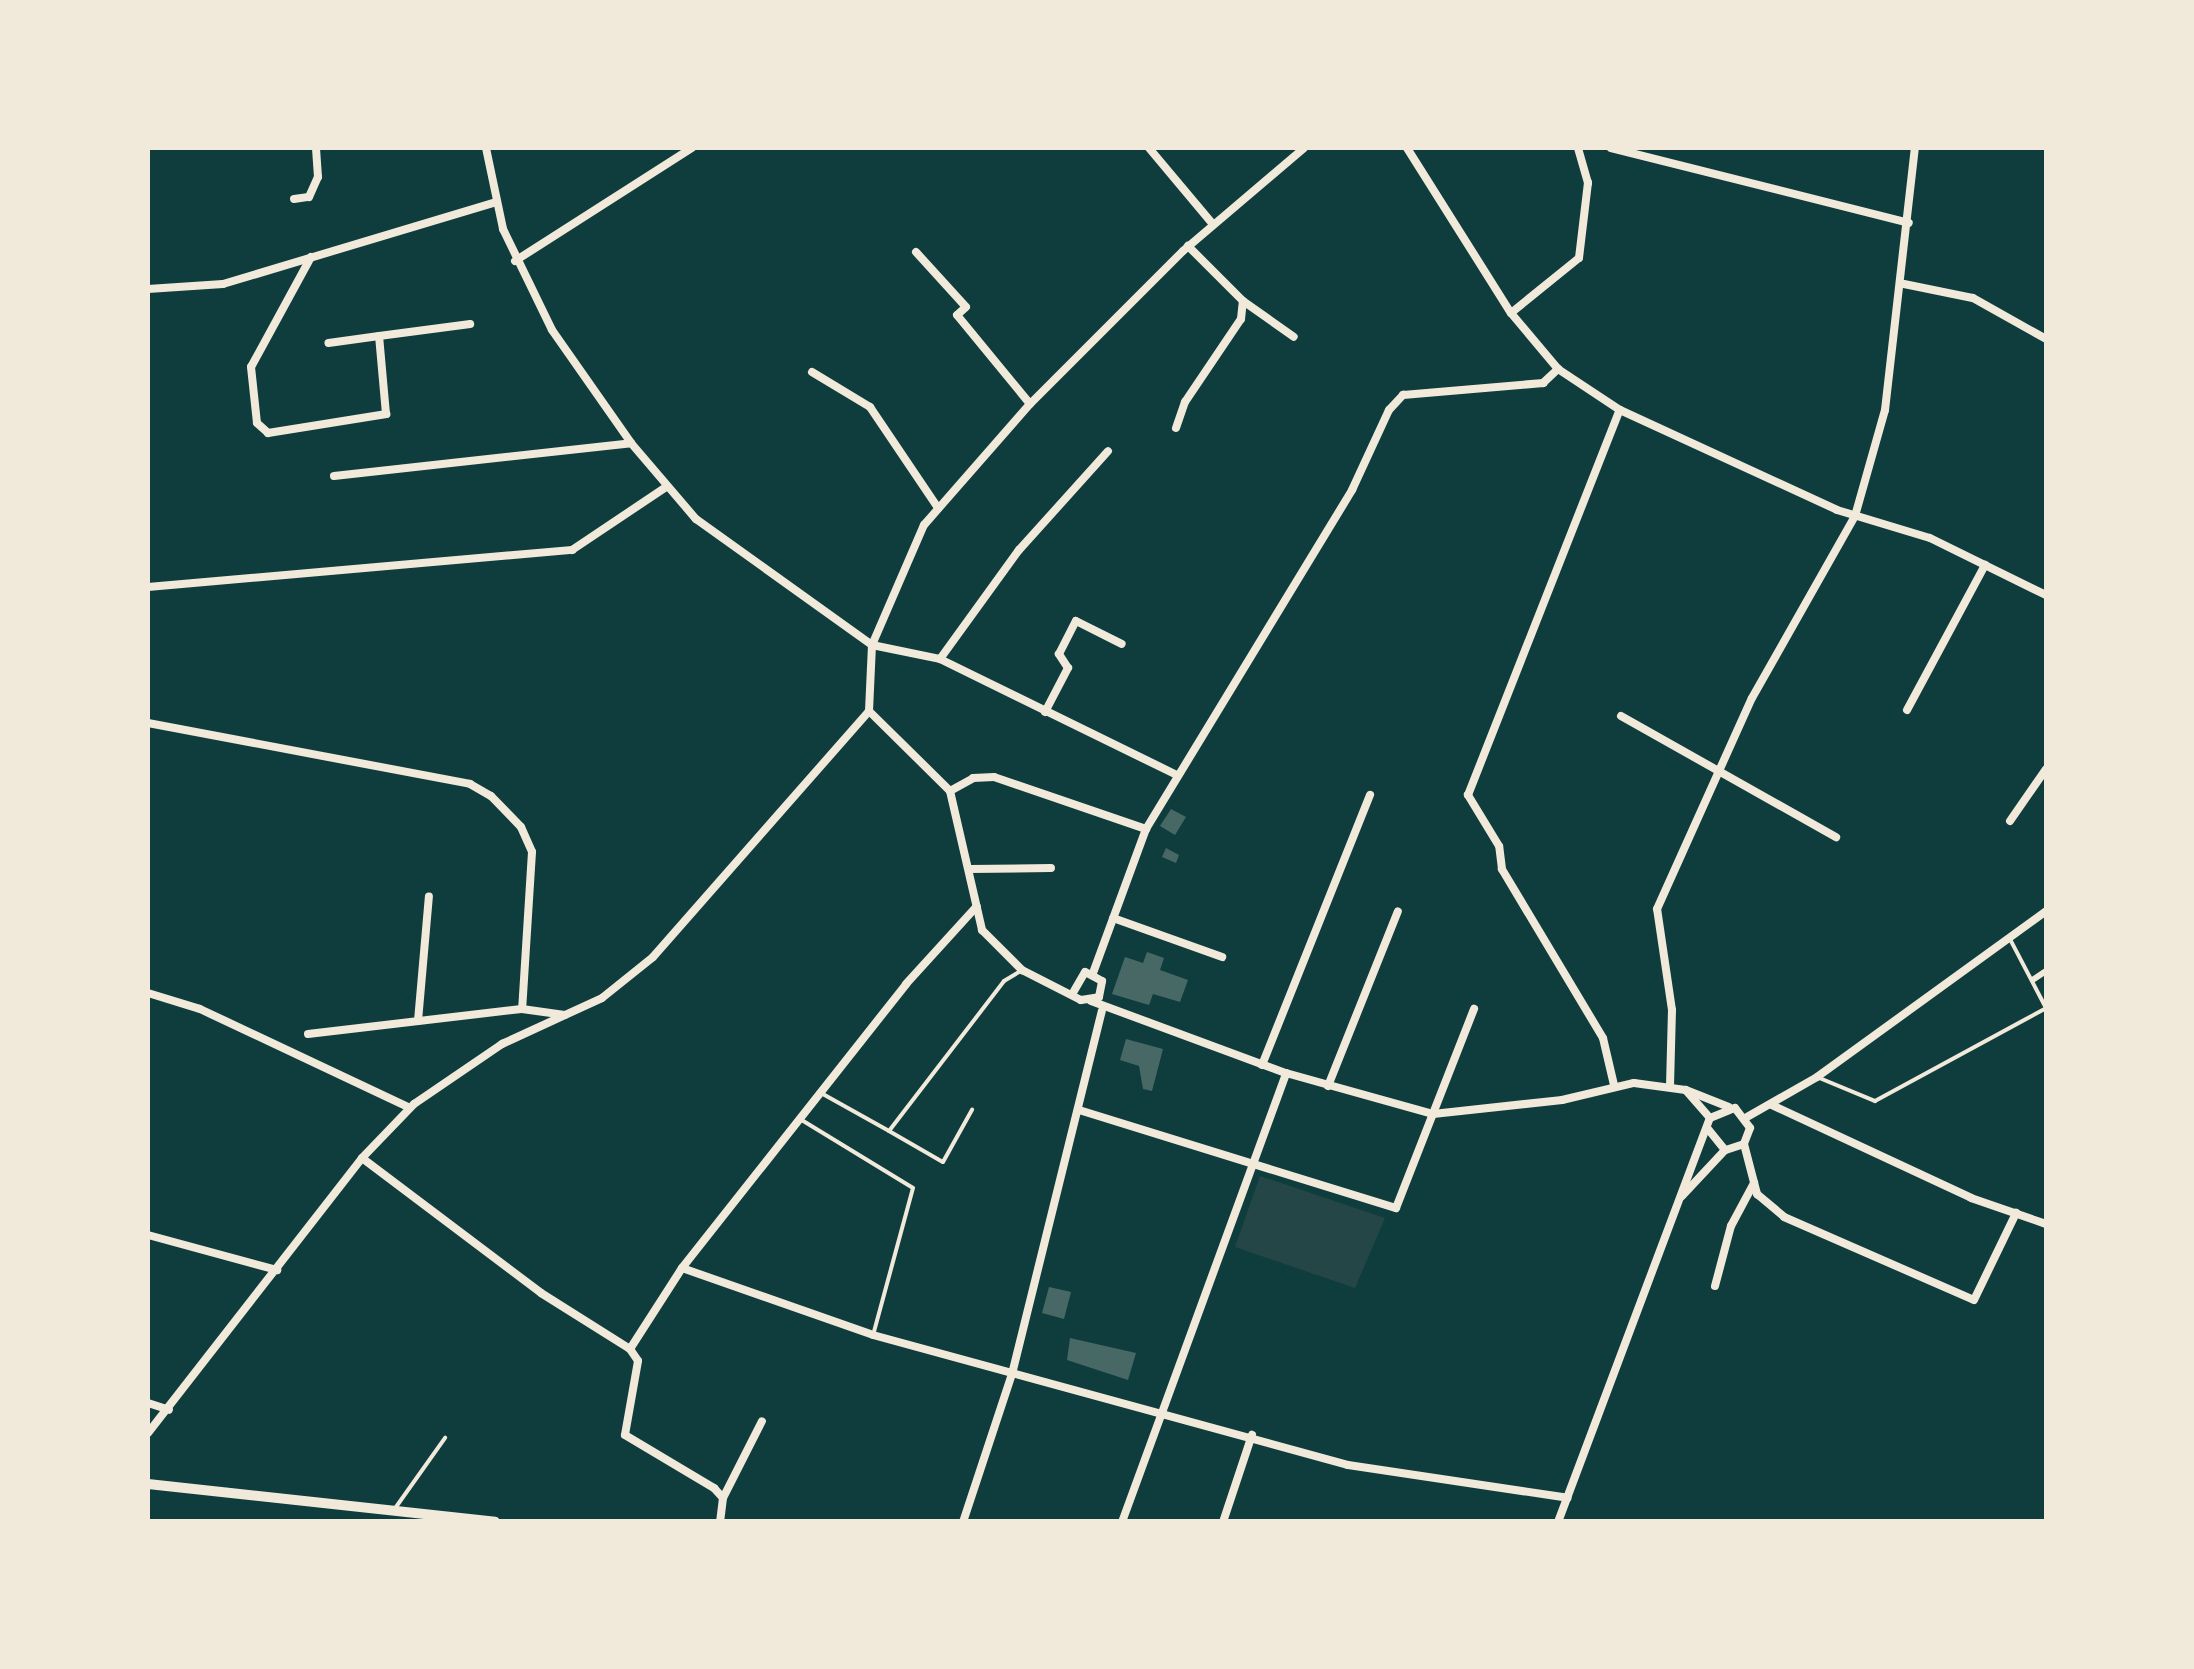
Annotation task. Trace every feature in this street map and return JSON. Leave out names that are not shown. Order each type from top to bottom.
[{"type":"street","points":[[294,199],[309,196],[318,177],[316,148]]},
{"type":"street","points":[[486,148],[496,202],[515,260],[552,330],[631,443],[696,519],[872,644],[940,659],[1175,774]]},
{"type":"street","points":[[515,260],[692,148]]},
{"type":"street","points":[[1149,148],[1212,223]]},
{"type":"street","points":[[148,1441],[362,1158],[410,1108],[502,1044],[628,981],[653,957],[869,711],[872,644],[924,525],[1030,404],[1188,246],[1304,148]]},
{"type":"street","points":[[1407,148],[1511,313],[1558,369],[1620,410],[1856,516],[1930,538],[2046,595]]},
{"type":"street","points":[[1511,313],[1579,258],[1588,183],[1578,148]]},
{"type":"street","points":[[1611,148],[1908,222]]},
{"type":"street","points":[[1670,1086],[1672,1010],[1656,909],[1715,772],[1856,516],[1885,410],[1904,284],[1915,148]]},
{"type":"street","points":[[148,289],[224,284],[496,202]]},
{"type":"street","points":[[1188,246],[1243,300],[1294,336]]},
{"type":"street","points":[[916,252],[966,307],[957,316],[1030,404]]},
{"type":"street","points":[[311,258],[256,348],[250,367],[257,423],[268,433],[386,414],[379,336]]},
{"type":"street","points":[[1904,284],[1973,298],[2046,339]]},
{"type":"street","points":[[1176,428],[1185,402],[1241,319],[1243,300]]},
{"type":"street","points":[[328,343],[470,324]]},
{"type":"street","points":[[1093,973],[1146,829],[1175,774],[1342,506],[1396,402],[1421,391],[1543,383],[1558,369]]},
{"type":"street","points":[[812,372],[870,407],[938,508]]},
{"type":"street","points":[[1614,1085],[1603,1038],[1502,869],[1499,846],[1468,796],[1620,410]]},
{"type":"street","points":[[334,476],[631,443]]},
{"type":"street","points":[[940,659],[1019,550],[1108,451]]},
{"type":"street","points":[[148,587],[572,550],[666,487]]},
{"type":"street","points":[[1907,710],[1985,565]]},
{"type":"street","points":[[1045,712],[1068,668],[1059,654],[1076,621],[1122,644]]},
{"type":"street","points":[[869,711],[950,791],[982,930],[1022,970],[1074,991],[1102,1011],[1286,1073],[1434,1114],[1562,1100],[1614,1085],[1670,1086],[1747,1117]]},
{"type":"street","points":[[1621,716],[1836,837]]},
{"type":"street","points":[[148,723],[470,784],[491,796],[521,826],[532,852],[522,1010]]},
{"type":"street","points":[[2010,821],[2046,769]]},
{"type":"street","points":[[950,791],[973,778],[994,776],[1146,829]]},
{"type":"street","points":[[1262,1065],[1370,795]]},
{"type":"street","points":[[969,869],[1051,868]]},
{"type":"street","points":[[418,1022],[429,896]]},
{"type":"street","points":[[630,1350],[682,1268],[977,906]]},
{"type":"street","points":[[1328,1086],[1398,911]]},
{"type":"street","points":[[1747,1117],[1817,1077],[2046,911]]},
{"type":"street","points":[[1113,918],[1222,957]]},
{"type":"street","points":[[2034,979],[2046,971]]},
{"type":"street","points":[[1074,991],[1076,978],[1093,973]]},
{"type":"street","points":[[1090,1002],[1103,986],[1093,973]]},
{"type":"street","points":[[148,992],[200,1009],[410,1108]]},
{"type":"street","points":[[1080,1110],[1396,1208],[1474,1009]]},
{"type":"street","points":[[308,1034],[522,1010],[566,1015]]},
{"type":"street","points":[[964,1522],[1012,1374],[1102,1011]]},
{"type":"street","points":[[1122,1522],[1166,1412],[1286,1073]]},
{"type":"street","points":[[1686,1090],[1710,1118]]},
{"type":"street","points":[[1772,1105],[2046,1224]]},
{"type":"street","points":[[1558,1522],[1710,1118],[1730,1107]]},
{"type":"street","points":[[1747,1117],[1744,1144],[1762,1201],[1784,1217],[1974,1300],[2016,1213]]},
{"type":"street","points":[[1708,1128],[1714,1145],[1725,1150]]},
{"type":"street","points":[[1680,1199],[1725,1150],[1744,1144]]},
{"type":"street","points":[[362,1158],[541,1294],[630,1350],[638,1361],[628,1442],[723,1498]]},
{"type":"street","points":[[1715,1286],[1731,1226],[1755,1179]]},
{"type":"street","points":[[148,1236],[277,1270]]},
{"type":"street","points":[[682,1268],[873,1335],[1385,1474],[1568,1498]]},
{"type":"street","points":[[148,1402],[166,1414]]},
{"type":"street","points":[[148,1433],[166,1414]]},
{"type":"street","points":[[720,1522],[723,1498],[762,1422]]},
{"type":"street","points":[[1223,1522],[1252,1436]]},
{"type":"street","points":[[148,1484],[495,1522]]},
{"type":"lane","points":[[1817,1077],[1876,1101],[2046,1008],[2010,940]]},
{"type":"lane","points":[[888,1131],[1004,980],[1022,970]]},
{"type":"lane","points":[[822,1093],[943,1162],[972,1110]]},
{"type":"lane","points":[[800,1119],[912,1188],[873,1335]]},
{"type":"lane","points":[[393,1511],[445,1438]]},
{"type":"shaded area","points":[[1260,1176],[1385,1218],[1355,1288],[1235,1247]]},
{"type":"building","points":[[1171,809],[1186,817],[1175,835],[1160,826]]},
{"type":"building","points":[[1166,848],[1179,855],[1176,863],[1162,857]]},
{"type":"building","points":[[1147,952],[1164,958],[1160,970],[1188,980],[1180,1002],[1153,994],[1149,1005],[1112,994],[1125,957],[1143,963]]},
{"type":"building","points":[[1126,1039],[1163,1049],[1152,1091],[1143,1089],[1139,1066],[1120,1060]]},
{"type":"building","points":[[1049,1287],[1071,1292],[1064,1319],[1042,1313]]},
{"type":"building","points":[[1070,1338],[1136,1353],[1128,1380],[1067,1360]]}]
